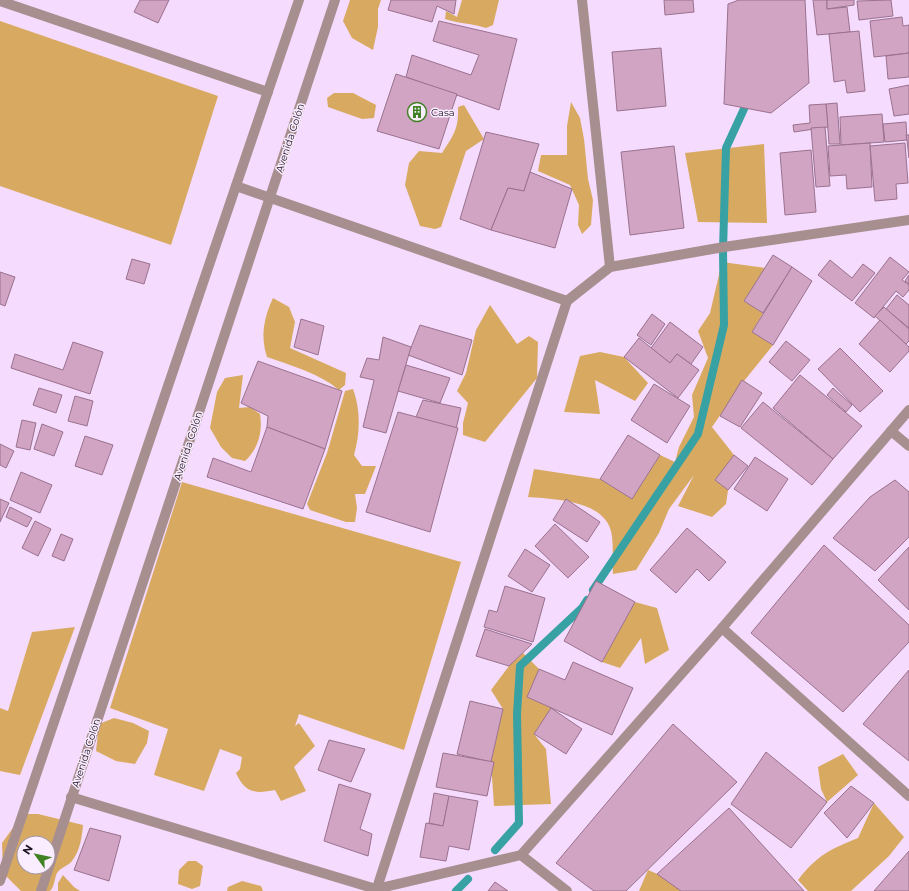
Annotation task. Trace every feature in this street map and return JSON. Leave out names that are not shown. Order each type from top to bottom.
[{"type":"street","points":[[0,881],[298,0]]},
{"type":"street","name":"Avenida Colón","points":[[41,891],[271,198],[335,0]]},
{"type":"street","points":[[582,0],[610,267]]},
{"type":"street","points":[[0,1],[268,92]]},
{"type":"street","points":[[236,186],[567,301]]},
{"type":"street","points":[[376,890],[567,301],[610,267],[724,247],[909,220]]},
{"type":"street","points":[[72,797],[376,890],[521,855],[722,628],[909,410]]},
{"type":"street","points":[[891,431],[909,446]]},
{"type":"street","points":[[722,628],[909,796]]},
{"type":"street","points":[[521,855],[566,891]]},
{"type":"shaded area","points":[[350,0],[381,0],[378,9],[378,27],[373,50],[352,38],[343,21]]},
{"type":"shaded area","points":[[462,0],[499,0],[493,25],[486,28],[445,19],[446,11],[457,17]]},
{"type":"shaded area","points":[[0,21],[218,96],[171,245],[0,186]]},
{"type":"shaded area","points":[[334,93],[353,93],[376,105],[374,118],[362,119],[328,107],[327,98]]},
{"type":"shaded area","points":[[571,102],[580,118],[584,139],[588,179],[593,200],[591,225],[582,234],[578,225],[579,205],[570,185],[538,171],[541,155],[567,155],[567,126]]},
{"type":"shaded area","points":[[464,105],[484,139],[466,151],[441,227],[435,229],[420,226],[405,185],[409,163],[419,151],[442,153],[456,127],[458,107]]},
{"type":"shaded area","points":[[764,144],[767,223],[698,222],[685,153]]},
{"type":"shaded area","points":[[722,262],[765,268],[744,301],[763,313],[752,332],[773,345],[744,381],[712,427],[734,455],[715,480],[728,490],[726,504],[712,517],[678,506],[694,475],[669,509],[659,533],[636,570],[613,574],[612,536],[606,521],[598,513],[588,507],[576,503],[563,500],[528,497],[534,469],[600,479],[632,499],[660,455],[675,462],[679,447],[694,417],[692,395],[708,358],[698,331],[710,313]]},
{"type":"shaded area","points":[[273,298],[289,307],[295,322],[290,348],[346,373],[345,385],[339,390],[314,374],[267,357],[263,334],[265,319]]},
{"type":"shaded area","points":[[490,305],[517,344],[529,336],[538,342],[537,378],[485,442],[463,435],[463,423],[468,403],[457,391],[466,373],[476,330]]},
{"type":"shaded area","points":[[600,352],[624,357],[648,383],[635,401],[595,380],[600,414],[564,412],[580,356]]},
{"type":"shaded area","points":[[243,375],[239,408],[250,407],[260,414],[261,421],[260,434],[256,446],[245,461],[232,458],[221,447],[210,428],[217,392],[225,378]]},
{"type":"shaded area","points":[[353,389],[356,397],[359,422],[358,439],[354,455],[362,466],[376,466],[365,494],[355,494],[357,508],[355,522],[346,522],[310,510],[307,504],[327,453],[345,391]]},
{"type":"shaded area","points":[[182,482],[461,562],[404,750],[299,714],[295,726],[299,723],[315,746],[294,767],[306,791],[281,801],[275,790],[256,792],[251,790],[243,785],[236,773],[240,769],[242,757],[220,749],[204,791],[154,775],[168,729],[110,708]]},
{"type":"shaded area","points":[[635,602],[657,608],[669,650],[645,664],[641,638],[620,668],[602,662]]},
{"type":"shaded area","points":[[75,627],[20,775],[0,771],[0,708],[8,711],[32,632]]},
{"type":"shaded area","points":[[523,653],[539,669],[527,697],[551,708],[534,734],[546,749],[551,804],[494,806],[491,762],[503,709],[491,690],[509,666]]},
{"type":"shaded area","points":[[114,718],[133,723],[149,731],[147,743],[135,764],[116,761],[96,751],[99,724]]},
{"type":"shaded area","points":[[843,754],[858,775],[827,802],[821,789],[818,767]]},
{"type":"shaded area","points":[[874,803],[904,837],[889,856],[851,891],[808,891],[798,880],[812,864],[825,854],[858,838]]},
{"type":"shaded area","points":[[23,814],[38,814],[83,825],[79,848],[75,857],[57,873],[53,887],[50,891],[21,891],[3,873],[2,843]]},
{"type":"shaded area","points":[[188,861],[196,861],[203,866],[200,886],[192,889],[178,884],[179,870]]},
{"type":"shaded area","points":[[648,870],[698,891],[639,891]]},
{"type":"shaded area","points":[[63,875],[80,891],[58,891],[58,883]]},
{"type":"shaded area","points":[[242,881],[261,886],[263,891],[227,891],[228,887]]},
{"type":"building","points":[[140,0],[169,0],[158,23],[134,12]]},
{"type":"building","points":[[391,0],[456,0],[454,14],[437,6],[432,22],[388,10]]},
{"type":"building","points":[[664,0],[693,0],[694,12],[665,15]]},
{"type":"building","points":[[739,0],[805,0],[809,83],[771,113],[724,104],[728,4]]},
{"type":"building","points":[[813,0],[827,0],[827,9],[847,7],[850,32],[817,35]]},
{"type":"building","points":[[827,0],[854,0],[854,5],[827,9]]},
{"type":"building","points":[[891,0],[893,16],[859,20],[857,1]]},
{"type":"building","points":[[902,17],[903,26],[909,25],[909,53],[874,57],[870,21]]},
{"type":"building","points":[[439,21],[517,39],[499,110],[406,77],[412,55],[471,75],[479,55],[433,41]]},
{"type":"building","points":[[859,31],[865,91],[847,93],[845,80],[834,82],[829,34]]},
{"type":"building","points":[[661,48],[666,106],[617,111],[612,52]]},
{"type":"building","points":[[909,53],[909,77],[888,79],[886,56]]},
{"type":"building","name":"Casa","points":[[396,74],[457,94],[439,149],[377,131]]},
{"type":"building","points":[[909,85],[909,114],[894,116],[889,89]]},
{"type":"building","points":[[837,103],[840,144],[829,144],[826,104]]},
{"type":"building","points":[[826,104],[828,127],[794,132],[793,125],[810,123],[809,105]]},
{"type":"building","points":[[882,114],[884,142],[841,145],[840,117]]},
{"type":"building","points":[[906,122],[907,140],[885,142],[883,124]]},
{"type":"building","points":[[825,127],[830,186],[816,187],[811,128]]},
{"type":"building","points":[[486,132],[539,144],[524,191],[508,188],[491,230],[460,219]]},
{"type":"building","points":[[906,135],[909,135],[909,158],[907,140]]},
{"type":"building","points":[[870,143],[872,187],[847,189],[846,175],[830,176],[828,146]]},
{"type":"building","points":[[905,143],[908,183],[896,184],[897,199],[875,201],[870,146]]},
{"type":"building","points":[[674,146],[684,228],[630,235],[621,152]]},
{"type":"building","points":[[811,150],[816,212],[785,215],[780,153]]},
{"type":"building","points":[[530,172],[572,189],[555,248],[491,230],[508,188],[524,191]]},
{"type":"building","points":[[773,255],[792,267],[763,313],[744,301]]},
{"type":"building","points":[[890,257],[909,272],[902,280],[909,285],[909,290],[903,297],[896,291],[874,318],[855,303]]},
{"type":"building","points":[[132,259],[150,264],[144,284],[126,279]]},
{"type":"building","points":[[830,260],[852,278],[863,264],[875,273],[852,301],[818,275]]},
{"type":"building","points":[[792,267],[812,281],[773,345],[752,332]]},
{"type":"building","points":[[0,272],[15,277],[5,306],[0,304]]},
{"type":"building","points":[[909,275],[909,284],[905,281]]},
{"type":"building","points":[[897,295],[909,305],[909,328],[886,309]]},
{"type":"building","points":[[884,307],[909,329],[909,341],[906,344],[875,316]]},
{"type":"building","points":[[652,314],[665,324],[651,345],[637,335]]},
{"type":"building","points":[[301,319],[324,326],[318,355],[294,347]]},
{"type":"building","points":[[880,320],[909,347],[909,351],[890,372],[859,344]]},
{"type":"building","points":[[670,322],[703,347],[691,364],[677,354],[670,363],[651,348]]},
{"type":"building","points":[[420,325],[472,340],[462,375],[408,355]]},
{"type":"building","points":[[383,337],[411,347],[386,433],[363,427],[374,380],[360,377],[367,358],[379,360]]},
{"type":"building","points":[[639,338],[670,363],[677,354],[699,370],[678,398],[624,357]]},
{"type":"building","points":[[786,341],[810,360],[792,381],[769,362]]},
{"type":"building","points":[[73,342],[103,352],[90,394],[11,368],[15,354],[63,370]]},
{"type":"building","points":[[840,348],[883,391],[860,412],[818,369]]},
{"type":"building","points":[[258,361],[342,391],[325,449],[267,427],[268,416],[241,403]]},
{"type":"building","points":[[406,365],[450,378],[440,403],[398,391]]},
{"type":"building","points":[[800,375],[862,426],[833,459],[773,408]]},
{"type":"building","points":[[742,380],[762,393],[740,427],[720,416]]},
{"type":"building","points":[[654,384],[690,406],[667,443],[631,420]]},
{"type":"building","points":[[39,388],[62,395],[56,413],[33,405]]},
{"type":"building","points":[[833,388],[852,405],[846,412],[827,395]]},
{"type":"building","points":[[75,396],[93,401],[87,426],[68,421]]},
{"type":"building","points":[[423,400],[461,408],[456,429],[416,417]]},
{"type":"building","points":[[763,402],[833,459],[812,485],[741,428]]},
{"type":"building","points":[[398,412],[458,428],[430,532],[366,512]]},
{"type":"building","points":[[22,420],[36,423],[30,450],[16,447]]},
{"type":"building","points":[[42,424],[63,432],[54,456],[34,449]]},
{"type":"building","points":[[267,427],[325,449],[303,509],[207,477],[213,458],[251,472]]},
{"type":"building","points":[[628,435],[660,455],[632,499],[600,479]]},
{"type":"building","points":[[85,436],[113,445],[102,475],[75,466]]},
{"type":"building","points":[[0,444],[14,451],[6,468],[0,465]]},
{"type":"building","points":[[734,455],[748,466],[728,490],[715,480]]},
{"type":"building","points":[[755,457],[788,479],[767,511],[734,489]]},
{"type":"building","points":[[21,472],[52,485],[40,513],[10,500]]},
{"type":"building","points":[[895,480],[909,492],[909,537],[875,571],[833,538],[870,497]]},
{"type":"building","points":[[0,499],[9,503],[0,522]]},
{"type":"building","points":[[566,499],[600,522],[587,542],[553,520]]},
{"type":"building","points":[[10,507],[32,518],[27,527],[6,517]]},
{"type":"building","points":[[35,521],[51,529],[38,556],[22,548]]},
{"type":"building","points":[[555,524],[589,557],[568,578],[535,546]]},
{"type":"building","points":[[687,528],[726,562],[709,581],[697,569],[676,593],[650,570]]},
{"type":"building","points":[[61,534],[73,539],[64,561],[52,556]]},
{"type":"building","points":[[824,545],[909,625],[909,642],[843,712],[751,633]]},
{"type":"building","points":[[909,547],[909,610],[878,580]]},
{"type":"building","points":[[525,549],[550,565],[532,592],[508,576]]},
{"type":"building","points":[[596,581],[635,602],[602,662],[564,641]]},
{"type":"building","points":[[505,586],[545,598],[533,642],[484,627],[489,610],[497,612]]},
{"type":"building","points":[[485,629],[532,644],[509,666],[476,656]]},
{"type":"building","points":[[573,662],[633,688],[612,735],[527,697],[539,669],[565,680]]},
{"type":"building","points":[[909,670],[909,761],[863,724]]},
{"type":"building","points":[[470,701],[503,709],[491,762],[457,754]]},
{"type":"building","points":[[551,708],[582,729],[566,754],[534,734]]},
{"type":"building","points":[[673,724],[737,782],[626,891],[594,891],[556,863]]},
{"type":"building","points":[[329,740],[365,749],[351,782],[318,770]]},
{"type":"building","points":[[766,752],[827,802],[791,848],[731,804]]},
{"type":"building","points":[[443,753],[494,762],[487,796],[436,787]]},
{"type":"building","points":[[339,784],[371,794],[360,829],[372,834],[368,856],[324,841]]},
{"type":"building","points":[[851,786],[874,803],[847,838],[824,813]]},
{"type":"building","points":[[434,793],[449,796],[443,826],[429,823]]},
{"type":"building","points":[[449,796],[478,801],[469,850],[449,846],[446,861],[420,857],[426,823],[443,826]]},
{"type":"building","points":[[729,808],[804,891],[681,891],[657,874]]},
{"type":"building","points":[[90,828],[121,836],[109,881],[74,870]]},
{"type":"building","points":[[909,851],[909,891],[874,891]]},
{"type":"building","points":[[495,882],[508,891],[488,891]]},
{"type":"waterway","points":[[593,590],[698,434],[724,325],[723,250],[726,148],[749,98]]},
{"type":"waterway","points":[[495,850],[519,823],[517,714],[520,666],[582,608],[587,600]]},
{"type":"waterway","points":[[456,891],[468,879]]},
{"type":"place","name":"Casa","points":[[417,112]]}]
